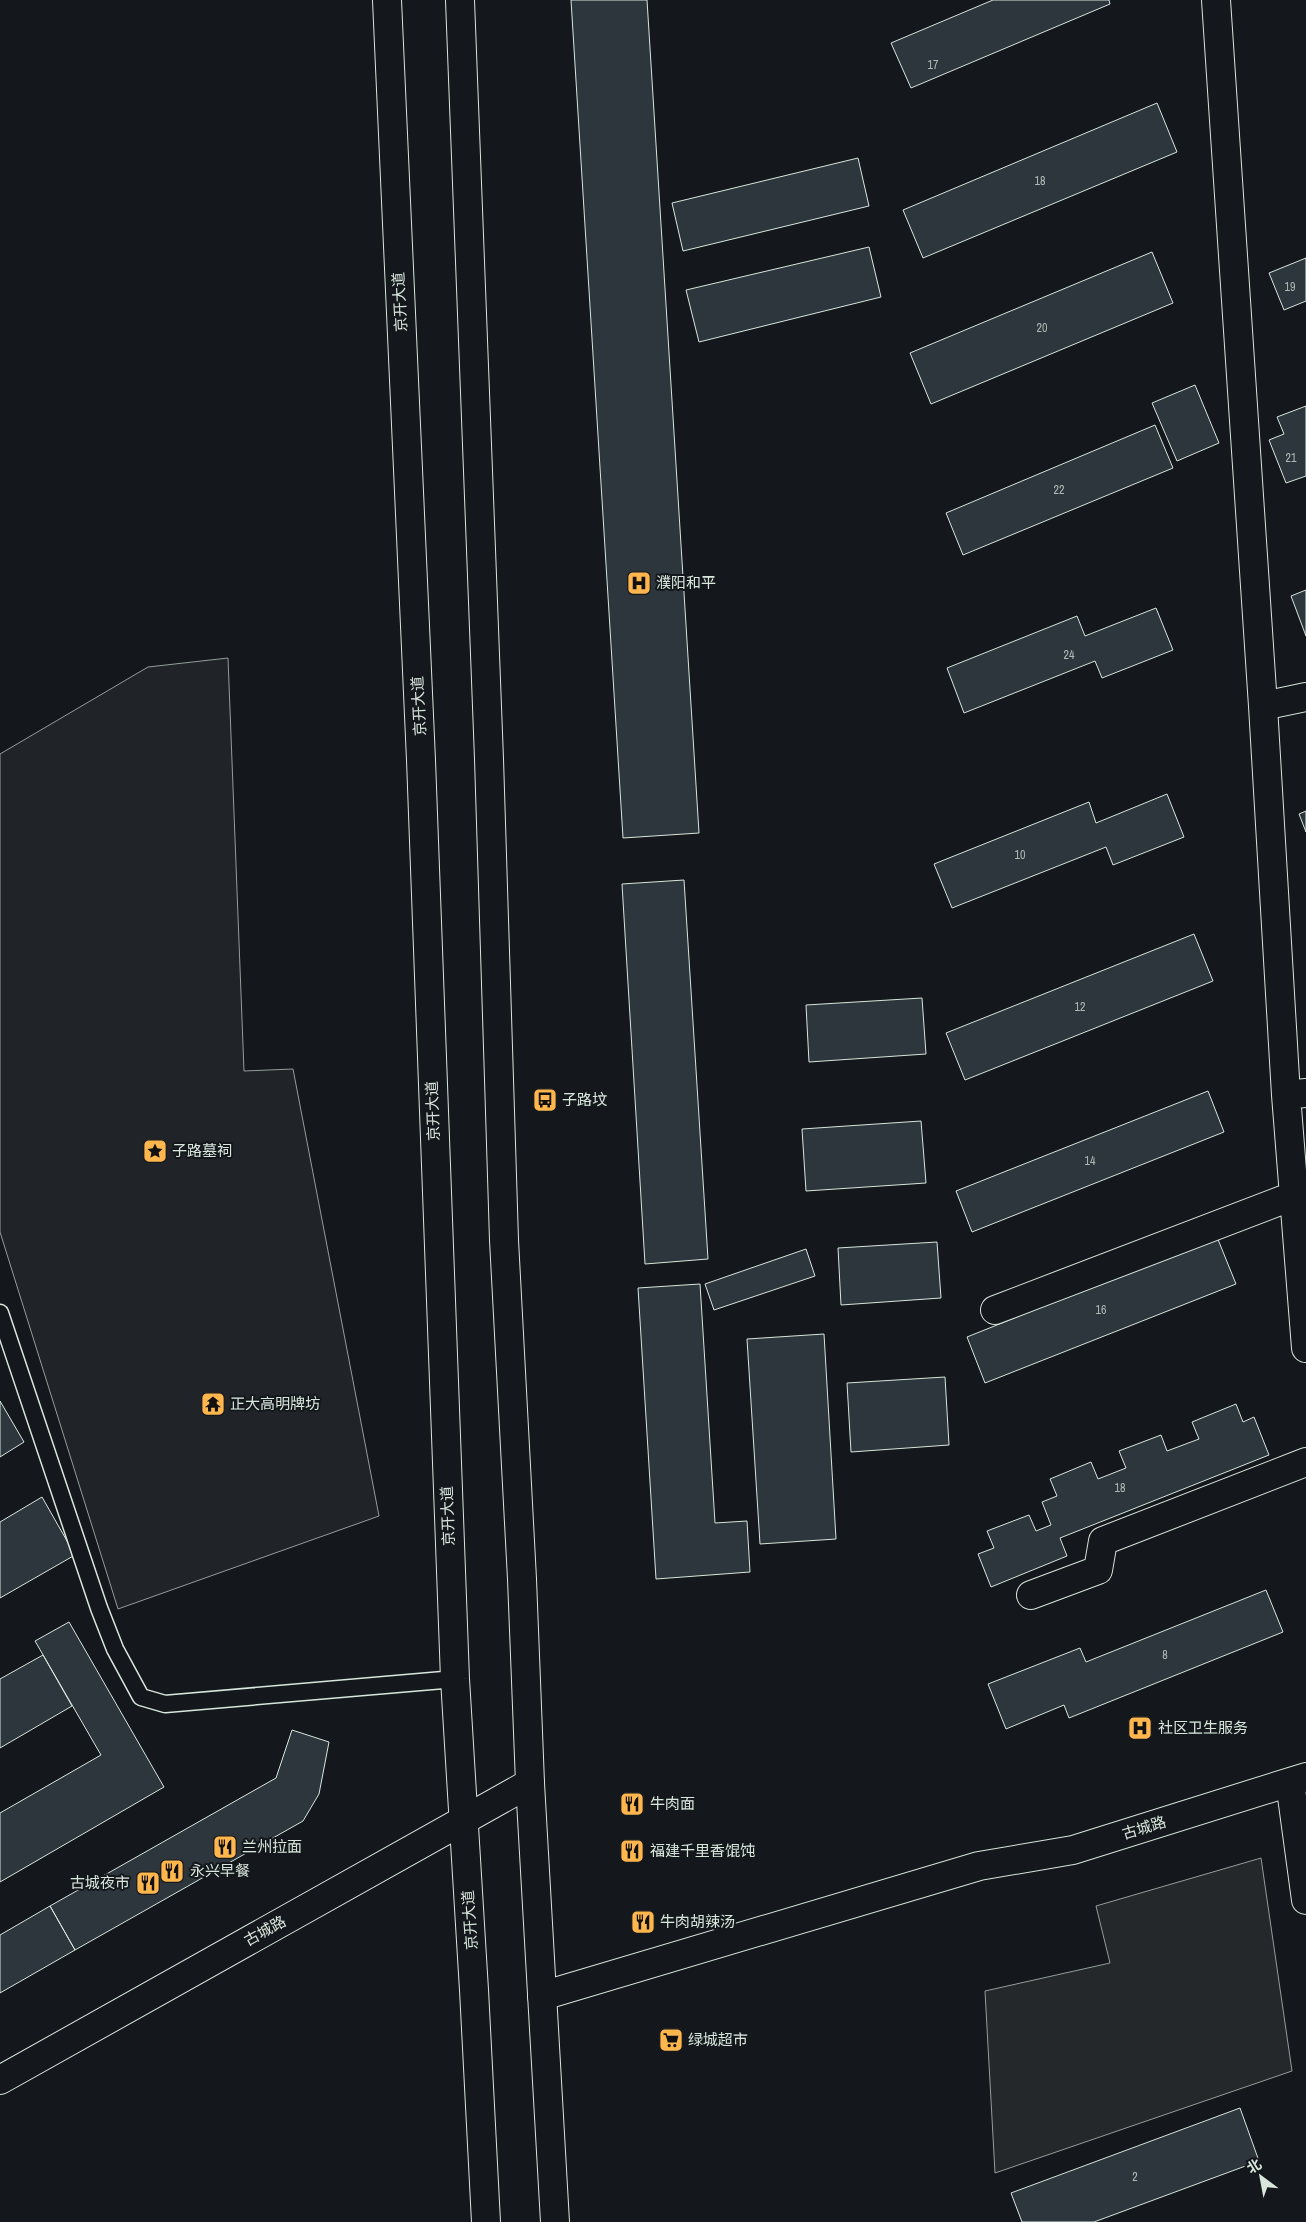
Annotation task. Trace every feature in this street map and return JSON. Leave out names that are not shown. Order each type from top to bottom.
[{"type":"main road","name":"京开大道","points":[[387,0],[421,760],[455,1679],[486,2222]]},
{"type":"main road","points":[[460,0],[490,759],[504,1240],[522,1579],[530,1784],[556,2222]]},
{"type":"main road","points":[[1216,0],[1263,706],[1296,1094],[1293,1196],[1306,1348]]},
{"type":"main road","points":[[1263,706],[1306,697]]},
{"type":"main road","points":[[995,1310],[1293,1196]]},
{"type":"main road","points":[[1031,1595],[1098,1570],[1103,1541],[1306,1462]]},
{"type":"main road","points":[[1298,1779],[1306,1900]]},
{"type":"main road","name":"古城路","points":[[542,1996],[979,1866],[1073,1850],[1298,1779]]},
{"type":"main road","name":"古城路","points":[[0,2080],[530,1784]]},
{"type":"lane","points":[[0,1313],[99,1608],[115,1650],[141,1697],[164,1704],[455,1679]]},
{"type":"shaded area","name":"子路墓祠","points":[[228,658],[244,1071],[293,1069],[379,1516],[118,1609],[0,1232],[0,754],[148,667]]},
{"type":"shaded area","points":[[1261,1858],[1292,2071],[995,2173],[985,1991],[1110,1963],[1096,1906]]},
{"type":"building","points":[[571,0],[647,0],[699,833],[623,838]]},
{"type":"building","points":[[993,0],[1109,0],[1110,4],[911,88],[891,43]]},
{"type":"building","points":[[1157,103],[1177,152],[923,258],[903,210]]},
{"type":"building","points":[[858,158],[869,206],[683,251],[672,203]]},
{"type":"building","points":[[869,247],[881,297],[699,342],[686,290]]},
{"type":"building","points":[[1152,252],[1173,303],[931,404],[910,353]]},
{"type":"building","points":[[1306,258],[1306,301],[1284,310],[1269,273]]},
{"type":"building","points":[[1195,385],[1219,443],[1177,461],[1152,403]]},
{"type":"building","points":[[1306,406],[1306,476],[1286,483],[1269,440],[1284,434],[1277,417]]},
{"type":"building","points":[[1155,425],[1173,468],[963,555],[946,513]]},
{"type":"building","points":[[1306,590],[1306,636],[1291,596]]},
{"type":"building","points":[[1156,608],[1173,650],[1102,678],[1095,661],[964,713],[947,668],[1077,616],[1085,636]]},
{"type":"building","points":[[1167,794],[1184,837],[1113,865],[1106,847],[952,908],[934,864],[1089,802],[1096,823]]},
{"type":"building","points":[[1306,811],[1306,832],[1299,814]]},
{"type":"building","points":[[684,880],[708,1259],[645,1264],[622,884]]},
{"type":"building","points":[[1194,934],[1213,981],[965,1080],[946,1033]]},
{"type":"building","points":[[922,998],[926,1054],[809,1062],[806,1005]]},
{"type":"building","points":[[1208,1091],[1224,1132],[972,1232],[956,1191]]},
{"type":"building","points":[[921,1121],[926,1183],[806,1191],[802,1129]]},
{"type":"building","points":[[1217,1237],[1236,1284],[985,1383],[967,1337]]},
{"type":"building","points":[[937,1242],[941,1298],[841,1305],[838,1248]]},
{"type":"building","points":[[806,1249],[815,1276],[714,1310],[705,1284]]},
{"type":"building","points":[[700,1284],[715,1523],[747,1521],[750,1572],[656,1579],[638,1288]]},
{"type":"building","points":[[824,1334],[836,1539],[760,1544],[747,1339]]},
{"type":"building","points":[[945,1377],[949,1445],[851,1452],[847,1383]]},
{"type":"building","points":[[0,1401],[24,1442],[0,1457]]},
{"type":"building","points":[[1236,1404],[1243,1422],[1254,1417],[1269,1455],[1060,1538],[1067,1556],[991,1587],[978,1554],[994,1548],[987,1531],[1029,1515],[1036,1531],[1051,1525],[1042,1502],[1057,1496],[1050,1479],[1091,1462],[1098,1479],[1126,1468],[1119,1451],[1161,1435],[1167,1451],[1199,1439],[1192,1422]]},
{"type":"building","points":[[42,1497],[75,1555],[0,1598],[0,1522]]},
{"type":"building","points":[[1266,1590],[1283,1632],[1069,1718],[1064,1705],[1006,1729],[988,1684],[1080,1648],[1086,1662]]},
{"type":"building","points":[[69,1622],[164,1787],[0,1882],[0,1813],[101,1755],[35,1641]]},
{"type":"building","points":[[43,1655],[72,1706],[0,1748],[0,1679]]},
{"type":"building","points":[[292,1730],[329,1742],[319,1794],[303,1821],[75,1950],[50,1906],[276,1778]]},
{"type":"building","points":[[50,1906],[75,1950],[0,1993],[0,1935]]},
{"type":"building","points":[[1240,2108],[1259,2161],[1094,2222],[1022,2222],[1011,2193]]},
{"type":"place","name":"濮阳和平","points":[[639,583]]},
{"type":"place","name":"子路坟","points":[[545,1100]]},
{"type":"place","name":"子路墓祠","points":[[155,1151]]},
{"type":"place","name":"正大高明牌坊","points":[[213,1404]]},
{"type":"place","name":"社区卫生服务","points":[[1140,1728]]},
{"type":"place","name":"牛肉面","points":[[632,1804]]},
{"type":"place","name":"兰州拉面","points":[[225,1847]]},
{"type":"place","name":"福建千里香馄饨","points":[[632,1851]]},
{"type":"place","name":"永兴早餐","points":[[172,1871]]},
{"type":"place","name":"古城夜市","points":[[148,1883]]},
{"type":"place","name":"牛肉胡辣汤","points":[[643,1922]]},
{"type":"place","name":"绿城超市","points":[[671,2040]]}]
